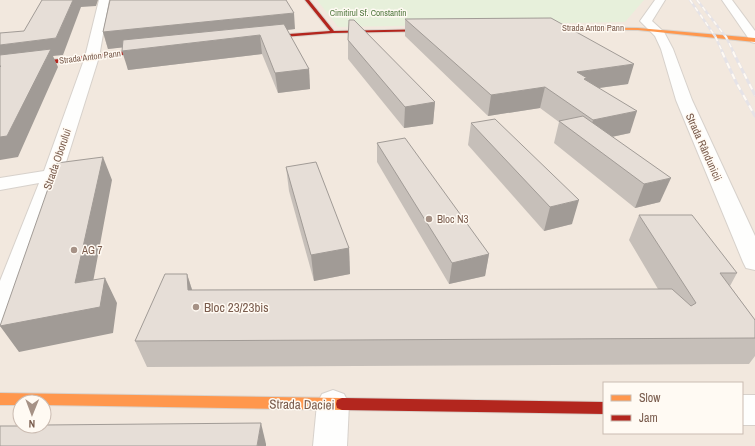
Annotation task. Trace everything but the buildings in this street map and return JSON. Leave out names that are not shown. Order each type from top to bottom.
[{"type":"street","name":"Strada Oborului","points":[[0,315],[52,176],[92,57],[104,0]]},
{"type":"street","points":[[308,0],[333,32]]},
{"type":"street","name":"Strada Rândunicii","points":[[660,0],[646,21],[656,30],[667,49],[684,100],[755,262]]},
{"type":"street","points":[[727,0],[755,39]]},
{"type":"street","name":"Strada Anton Pann","points":[[528,28],[656,30],[755,39]]},
{"type":"street","points":[[254,38],[333,32],[442,30]]},
{"type":"street","name":"Strada Anton Pann","points":[[0,68],[162,49]]},
{"type":"street","points":[[0,184],[52,176]]},
{"type":"street","name":"Strada Daciei","points":[[0,399],[603,408]]},
{"type":"street","points":[[330,446],[333,404]]},
{"type":"street","points":[[743,410],[755,410]]},
{"type":"shaded area","points":[[0,0],[755,0],[755,446],[0,446]]},
{"type":"green space","name":"Cimitirul Sf. Constantin","points":[[317,0],[644,0],[625,22],[338,27]]},
{"type":"railway","points":[[690,0],[715,36],[723,53]]},
{"type":"railway","points":[[697,0],[726,37],[734,53]]},
{"type":"railway","points":[[722,52],[736,82],[755,116]]},
{"type":"railway","points":[[733,52],[755,95]]},
{"type":"traffic: slow","points":[[539,28],[638,29],[755,40]]},
{"type":"traffic: slow","points":[[0,399],[342,404]]},
{"type":"traffic: jam","points":[[307,0],[333,32]]},
{"type":"traffic: jam","points":[[261,38],[333,32],[435,30]]},
{"type":"traffic: jam","points":[[0,68],[152,50]]},
{"type":"traffic: jam","points":[[342,404],[603,408]]},
{"type":"place","name":"Bloc N3","points":[[429,219]]},
{"type":"place","name":"AG 7","points":[[74,250]]},
{"type":"place","name":"Bloc 23/23bis","points":[[196,307]]}]
